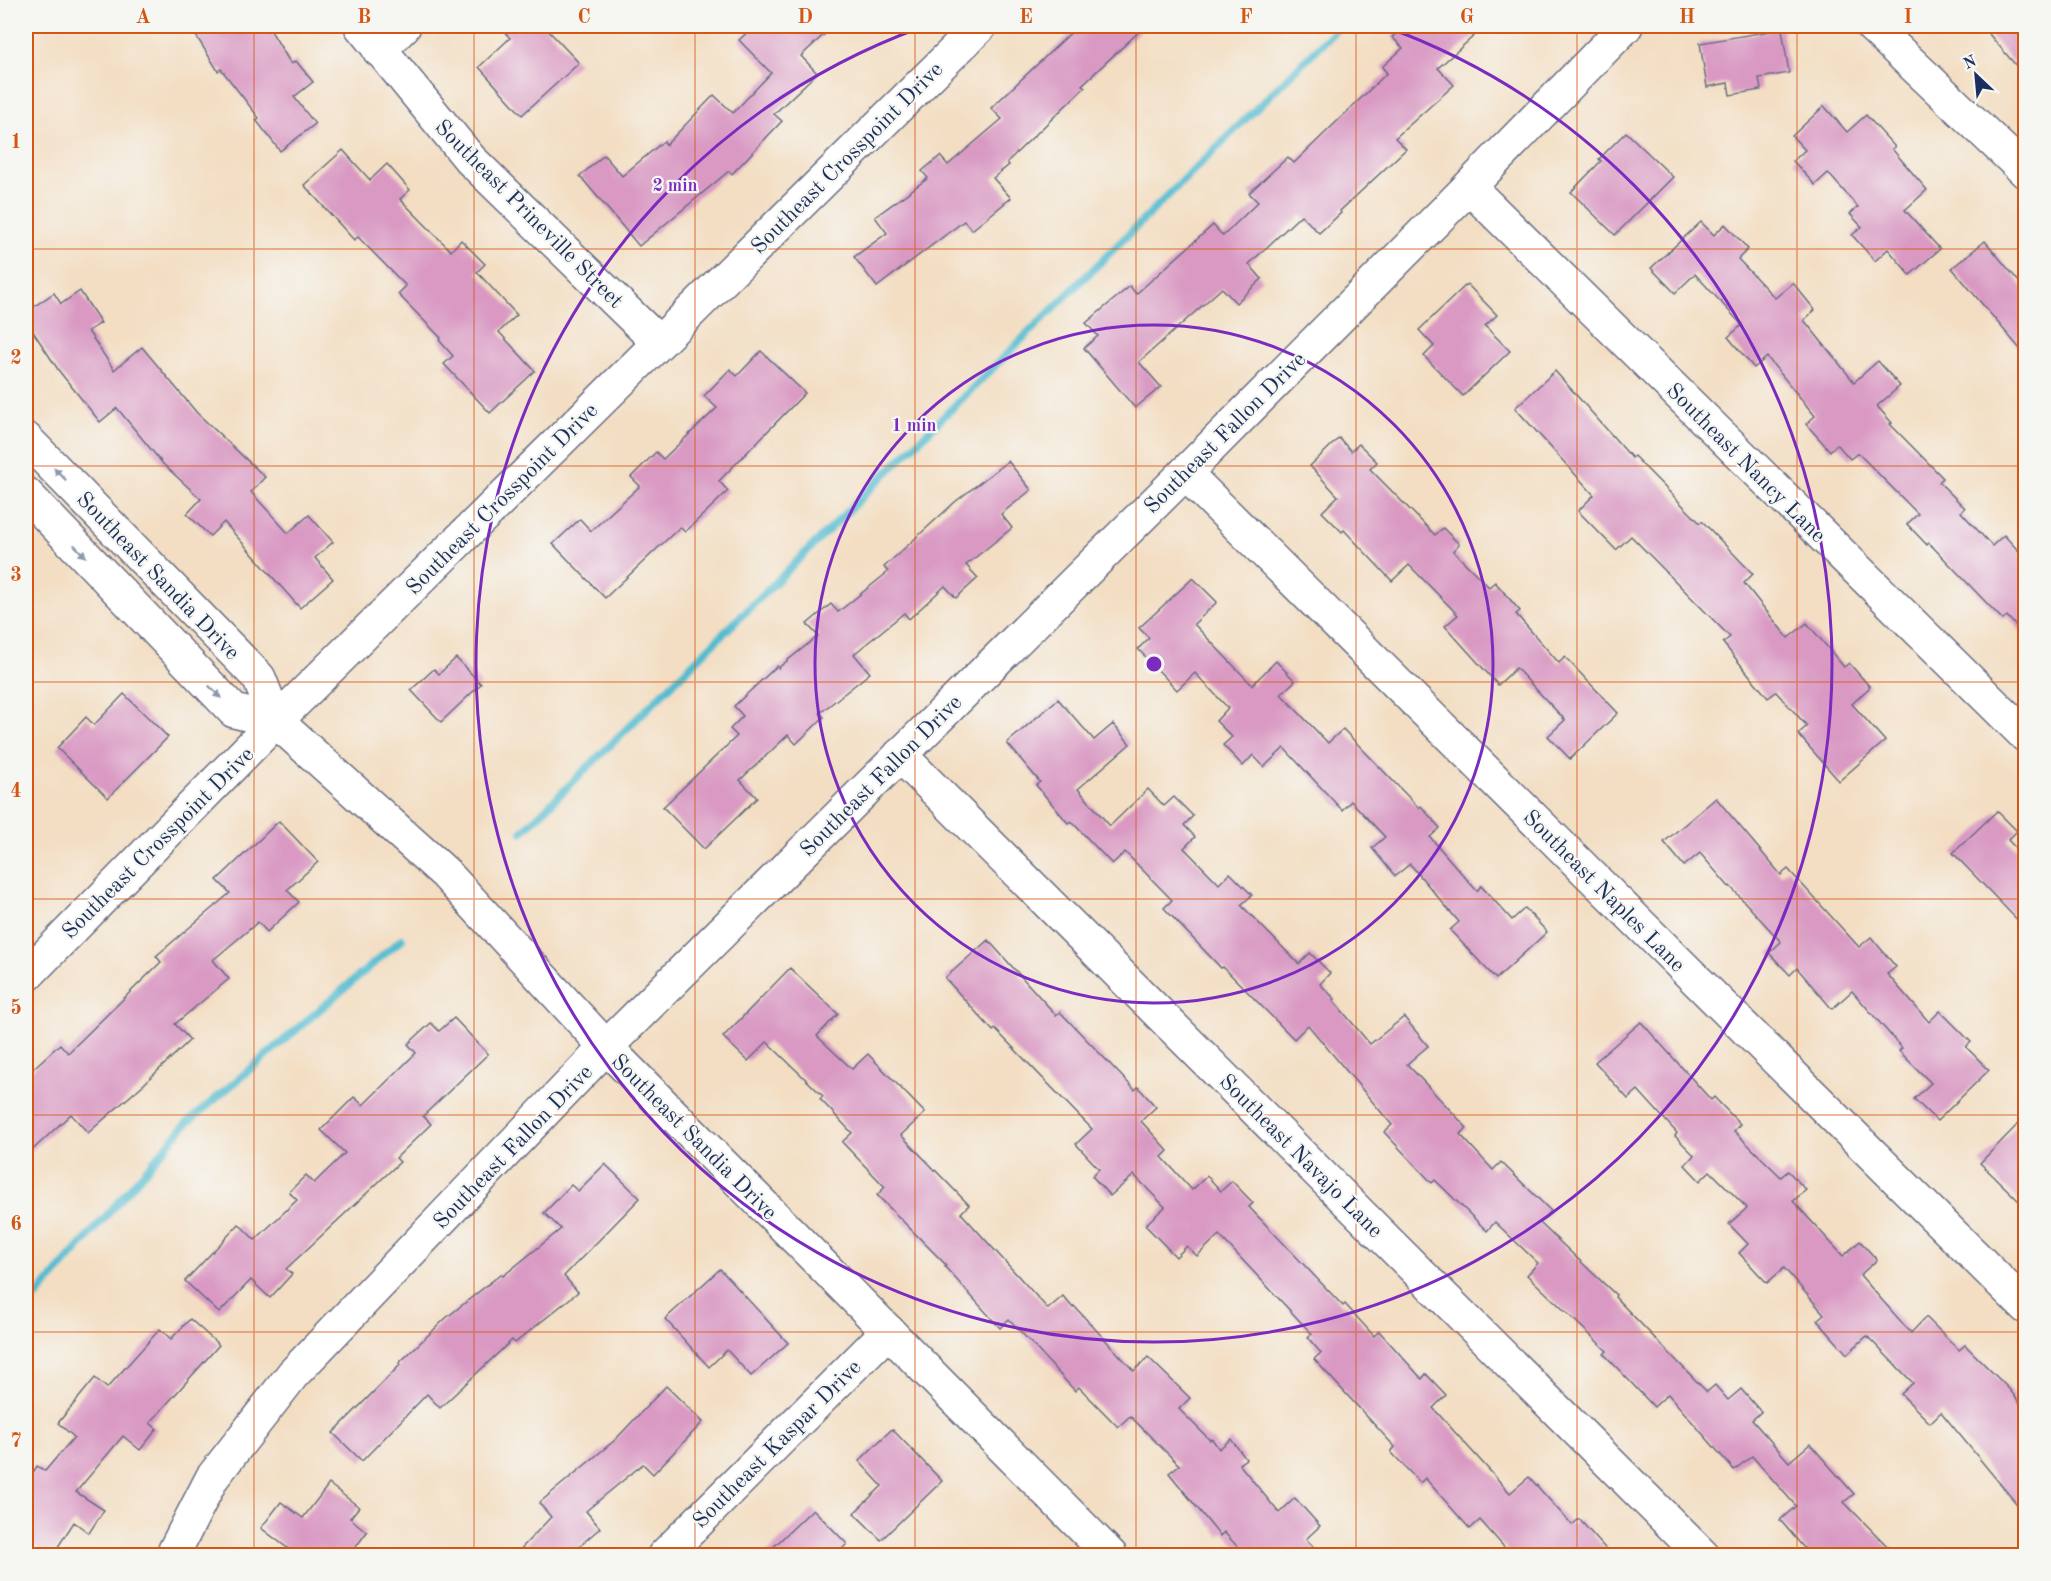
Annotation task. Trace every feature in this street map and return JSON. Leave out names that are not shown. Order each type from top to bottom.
[{"type":"street","points":[[370,38],[404,26]]},
{"type":"street","name":"Southeast Crosspoint Drive","points":[[26,976],[276,721],[980,26]]},
{"type":"street","name":"Southeast Fallon Drive","points":[[172,1556],[212,1478],[293,1374],[606,1047],[1185,472],[1626,26]]},
{"type":"street","points":[[1872,26],[2025,172]]},
{"type":"street","name":"Southeast Prineville Street","points":[[370,38],[470,159],[658,342]]},
{"type":"street","name":"Southeast Nancy Lane","points":[[1469,187],[2025,736]]},
{"type":"street","name":"Southeast Sandia Drive","points":[[26,439],[259,678],[276,721],[445,873],[606,1047],[1111,1556]]},
{"type":"street","name":"Southeast Naples Lane","points":[[1185,472],[2025,1307]]},
{"type":"street","name":"Southeast Sandia Drive","points":[[26,494],[234,711],[276,721]]},
{"type":"street","name":"Southeast Navajo Lane","points":[[900,755],[1704,1556]]},
{"type":"street","name":"Southeast Kaspar Drive","points":[[664,1556],[888,1331]]},
{"type":"building","points":[[190,26],[268,26],[291,64],[296,61],[313,82],[294,97],[315,124],[280,151],[256,120],[259,118],[221,69],[218,71]]},
{"type":"building","points":[[499,26],[544,26],[579,63],[522,115],[479,67],[510,38]]},
{"type":"building","points":[[754,26],[833,26],[801,56],[817,73],[774,114],[782,121],[732,174],[729,171],[639,246],[580,176],[604,155],[622,176],[664,141],[666,145],[714,95],[733,113],[771,73],[739,40]]},
{"type":"building","points":[[1078,26],[1145,26],[1082,85],[1085,87],[1007,162],[1009,165],[993,178],[1011,198],[972,230],[964,221],[877,287],[854,257],[887,233],[875,217],[928,178],[922,171],[940,156],[948,165],[1002,119],[991,108]]},
{"type":"building","points":[[1405,26],[1485,26],[1438,68],[1454,85],[1395,138],[1406,149],[1340,211],[1341,213],[1319,233],[1301,215],[1249,264],[1262,279],[1236,303],[1222,288],[1139,362],[1161,387],[1135,408],[1084,348],[1098,336],[1086,323],[1130,286],[1136,294],[1213,225],[1223,236],[1258,202],[1249,193],[1288,157],[1294,163],[1387,73],[1382,67],[1403,48],[1392,37]]},
{"type":"building","points":[[1982,26],[2025,26],[2025,76]]},
{"type":"building","points":[[1782,29],[1789,73],[1759,78],[1761,90],[1730,95],[1728,83],[1707,87],[1700,43]]},
{"type":"building","points":[[1824,106],[1847,132],[1866,115],[1895,147],[1892,149],[1927,190],[1905,210],[1940,249],[1910,275],[1888,249],[1875,261],[1852,235],[1862,227],[1850,214],[1858,207],[1828,173],[1815,185],[1793,161],[1805,150],[1792,136]]},
{"type":"building","points":[[1626,132],[1673,177],[1615,235],[1571,192]]},
{"type":"building","points":[[343,150],[370,180],[387,164],[410,190],[400,199],[451,251],[461,240],[485,264],[477,272],[517,315],[499,332],[535,371],[490,413],[444,364],[453,356],[439,340],[441,338],[398,294],[406,286],[358,237],[354,240],[304,185]]},
{"type":"building","points":[[1701,222],[1714,235],[1725,224],[1748,249],[1738,259],[1775,298],[1793,283],[1815,310],[1804,320],[1854,382],[1878,361],[1900,386],[1877,406],[1892,423],[1890,424],[1943,478],[1939,482],[1965,508],[1961,512],[1992,546],[2004,535],[2025,558],[2025,636],[2007,616],[2003,620],[1929,543],[1927,545],[1907,524],[1918,514],[1858,453],[1850,459],[1837,444],[1830,451],[1806,424],[1815,416],[1767,357],[1754,368],[1728,337],[1742,325],[1695,274],[1675,293],[1651,268]]},
{"type":"building","points":[[1985,241],[2025,289],[2025,355],[1952,268]]},
{"type":"building","points":[[1467,284],[1497,315],[1485,326],[1510,351],[1463,396],[1424,356],[1434,346],[1419,330]]},
{"type":"building","points":[[80,291],[101,323],[88,331],[114,370],[142,347],[197,413],[265,477],[251,492],[288,533],[309,515],[333,542],[315,558],[333,579],[300,608],[224,522],[210,536],[187,514],[201,499],[163,464],[117,408],[100,422],[59,371],[26,321],[26,312],[54,293],[61,304]]},
{"type":"building","points":[[761,351],[805,393],[719,481],[728,491],[685,532],[680,527],[605,598],[553,544],[580,519],[591,531],[640,486],[631,477],[656,452],[663,459],[717,408],[704,396],[730,369],[737,376]]},
{"type":"building","points":[[1555,371],[1632,458],[1634,456],[1700,523],[1702,521],[1753,574],[1744,583],[1788,638],[1807,623],[1844,667],[1849,663],[1870,687],[1852,704],[1885,741],[1839,781],[1798,734],[1807,726],[1776,692],[1768,698],[1723,643],[1730,637],[1631,536],[1616,550],[1578,511],[1594,495],[1515,408]]},
{"type":"building","points":[[1339,438],[1351,451],[1359,444],[1377,462],[1370,469],[1435,535],[1443,528],[1459,544],[1453,551],[1489,587],[1495,582],[1520,611],[1516,614],[1559,663],[1565,657],[1618,713],[1570,759],[1548,736],[1565,720],[1516,668],[1498,685],[1445,626],[1458,615],[1409,565],[1392,581],[1344,530],[1342,532],[1322,512],[1338,496],[1310,466]]},
{"type":"building","points":[[1008,461],[1031,490],[1001,514],[1012,528],[966,565],[978,578],[956,598],[945,586],[909,619],[904,613],[854,654],[870,673],[820,713],[824,717],[796,744],[788,735],[740,780],[757,798],[704,849],[663,807],[737,736],[730,729],[743,716],[734,706],[777,666],[778,668],[818,636],[807,624],[831,604],[838,612],[888,572],[884,567],[955,502]]},
{"type":"building","points":[[1193,578],[1217,602],[1194,624],[1252,685],[1276,661],[1295,681],[1281,694],[1328,743],[1343,729],[1419,808],[1421,806],[1440,828],[1430,837],[1477,891],[1481,886],[1512,920],[1525,908],[1547,932],[1496,979],[1450,930],[1459,922],[1410,864],[1395,876],[1372,848],[1385,837],[1351,801],[1342,810],[1284,748],[1264,767],[1253,755],[1243,766],[1223,745],[1232,737],[1216,721],[1228,708],[1195,673],[1177,690],[1138,649],[1149,638],[1139,628]]},
{"type":"building","points":[[456,658],[481,684],[441,722],[411,690],[434,669],[439,674]]},
{"type":"building","points":[[124,694],[168,737],[108,798],[57,748],[86,717],[94,725]]},
{"type":"building","points":[[1058,699],[1094,740],[1113,724],[1130,744],[1078,789],[1110,826],[1148,789],[1164,806],[1174,797],[1193,816],[1184,825],[1195,837],[1184,848],[1219,884],[1230,873],[1252,895],[1241,905],[1299,964],[1310,953],[1330,973],[1320,984],[1335,999],[1333,1000],[1370,1044],[1404,1017],[1428,1046],[1407,1064],[1467,1128],[1460,1134],[1493,1170],[1501,1162],[1551,1211],[1540,1223],[1616,1295],[1615,1297],[1707,1392],[1715,1385],[1728,1400],[1741,1389],[1761,1412],[1752,1420],[1789,1462],[1810,1444],[1854,1494],[1844,1502],[1897,1556],[1811,1556],[1780,1520],[1796,1506],[1752,1456],[1734,1470],[1668,1394],[1654,1407],[1604,1354],[1607,1351],[1527,1275],[1538,1263],[1495,1222],[1487,1231],[1435,1180],[1432,1183],[1384,1132],[1392,1125],[1308,1025],[1294,1039],[1223,967],[1221,968],[1164,908],[1172,900],[1125,852],[1112,864],[1071,821],[1068,823],[1036,785],[1040,782],[1007,743]]},
{"type":"building","points":[[1716,798],[1781,875],[1788,869],[1859,947],[1871,937],[1896,967],[1887,974],[1929,1022],[1940,1011],[1971,1042],[1966,1047],[1989,1070],[1937,1121],[1914,1099],[1931,1083],[1899,1051],[1902,1048],[1852,991],[1832,1009],[1797,968],[1790,975],[1769,953],[1781,942],[1700,853],[1684,866],[1664,842]]},
{"type":"building","points":[[1997,811],[2017,831],[2008,840],[2025,858],[2025,928],[1953,853]]},
{"type":"building","points":[[279,821],[318,862],[287,890],[299,902],[267,932],[258,922],[213,960],[229,979],[175,1024],[190,1040],[144,1084],[88,1133],[71,1114],[26,1156],[26,1075],[60,1044],[68,1053],[161,962],[156,956],[230,893],[217,880]]},
{"type":"building","points":[[988,940],[1056,1015],[1060,1012],[1135,1090],[1138,1087],[1156,1107],[1141,1121],[1168,1151],[1162,1157],[1192,1190],[1207,1176],[1221,1191],[1232,1181],[1253,1203],[1249,1207],[1343,1306],[1345,1304],[1374,1336],[1379,1331],[1422,1379],[1426,1374],[1446,1395],[1433,1408],[1510,1493],[1529,1477],[1572,1525],[1579,1519],[1612,1556],[1512,1556],[1480,1520],[1470,1529],[1425,1478],[1420,1483],[1391,1452],[1395,1447],[1314,1359],[1321,1353],[1308,1338],[1312,1334],[1219,1235],[1197,1256],[1187,1246],[1176,1257],[1145,1225],[1165,1207],[1134,1175],[1110,1196],[1092,1176],[1099,1169],[1076,1144],[1092,1129],[995,1029],[993,1031],[945,978]]},
{"type":"building","points":[[790,968],[838,1014],[817,1036],[852,1069],[868,1054],[925,1113],[901,1135],[969,1205],[961,1213],[1048,1309],[1063,1296],[1134,1371],[1148,1357],[1190,1398],[1179,1409],[1210,1440],[1212,1439],[1219,1449],[1231,1439],[1246,1459],[1239,1464],[1279,1513],[1295,1498],[1320,1526],[1306,1539],[1322,1556],[1246,1556],[1224,1532],[1220,1536],[1169,1473],[1179,1465],[1130,1416],[1118,1427],[1079,1387],[1075,1391],[1009,1319],[1000,1328],[945,1267],[946,1265],[877,1195],[885,1187],[842,1142],[852,1133],[820,1099],[823,1096],[767,1042],[748,1061],[723,1037]]},
{"type":"building","points":[[454,1018],[488,1054],[423,1116],[431,1124],[396,1158],[400,1162],[286,1269],[292,1274],[270,1298],[251,1280],[219,1313],[185,1281],[239,1224],[255,1240],[297,1200],[289,1192],[306,1175],[314,1183],[345,1153],[321,1130],[354,1097],[363,1105],[416,1053],[408,1044],[431,1023],[439,1031]]},
{"type":"building","points":[[1641,1022],[1711,1100],[1714,1097],[1740,1124],[1734,1131],[1781,1177],[1788,1171],[1806,1190],[1793,1201],[1843,1256],[1860,1241],[1877,1260],[1860,1275],[1911,1333],[1926,1317],[1959,1350],[1965,1345],[2010,1390],[2025,1410],[2025,1514],[1941,1412],[1930,1423],[1901,1394],[1913,1383],[1867,1336],[1847,1354],[1817,1320],[1824,1314],[1784,1268],[1767,1283],[1739,1253],[1748,1244],[1729,1224],[1747,1208],[1710,1171],[1700,1181],[1685,1165],[1694,1155],[1675,1136],[1677,1133],[1638,1090],[1628,1099],[1595,1062]]},
{"type":"building","points":[[2025,1117],[2025,1207],[1980,1163]]},
{"type":"building","points":[[605,1164],[640,1198],[564,1276],[578,1292],[515,1343],[512,1340],[440,1408],[427,1394],[362,1461],[333,1433],[400,1365],[399,1363],[446,1318],[561,1229],[544,1213],[571,1185],[578,1191]]},
{"type":"building","points":[[720,1269],[788,1343],[751,1376],[727,1350],[709,1367],[665,1319]]},
{"type":"building","points":[[190,1319],[219,1345],[150,1423],[157,1429],[140,1450],[123,1436],[76,1492],[104,1510],[89,1533],[74,1522],[52,1556],[48,1556],[26,1540],[26,1484],[37,1466],[45,1471],[74,1437],[58,1423],[95,1378],[107,1388],[160,1329],[171,1339]]},
{"type":"building","points":[[666,1386],[703,1422],[653,1474],[643,1464],[586,1511],[600,1528],[568,1556],[514,1556],[551,1517],[539,1503],[615,1440]]},
{"type":"building","points":[[892,1429],[942,1481],[881,1540],[854,1513],[882,1486],[859,1461]]},
{"type":"building","points":[[329,1484],[359,1507],[350,1518],[367,1532],[349,1556],[298,1556],[261,1528],[281,1502],[303,1518]]},
{"type":"building","points":[[813,1509],[847,1544],[835,1556],[764,1556]]},
{"type":"waterway","points":[[522,832],[1340,26]]},
{"type":"waterway","points":[[26,1312],[29,1305],[185,1125],[402,939]]}]
